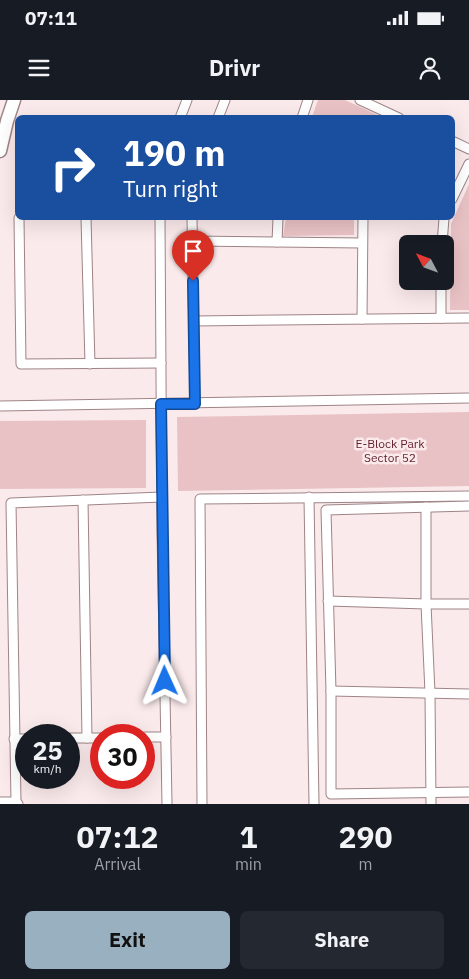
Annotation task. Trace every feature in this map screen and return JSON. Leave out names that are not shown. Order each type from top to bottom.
[{"type":"street","points":[[0,151],[14,100]]},
{"type":"street","points":[[181,115],[187,100]]},
{"type":"street","points":[[219,115],[225,100]]},
{"type":"street","points":[[303,115],[308,100]]},
{"type":"street","points":[[360,100],[392,115]]},
{"type":"street","points":[[455,143],[469,149]]},
{"type":"street","points":[[455,192],[469,164]]},
{"type":"street","points":[[18,220],[21,364],[161,362]]},
{"type":"street","points":[[86,220],[90,364]]},
{"type":"street","points":[[160,220],[167,804]]},
{"type":"street","points":[[192,220],[195,404]]},
{"type":"street","points":[[277,242],[278,220]]},
{"type":"street","points":[[362,319],[363,220]]},
{"type":"street","points":[[443,235],[444,220]]},
{"type":"street","points":[[192,242],[362,243]]},
{"type":"street","points":[[441,290],[441,318]]},
{"type":"street","points":[[194,321],[469,318]]},
{"type":"street","points":[[0,406],[469,398]]},
{"type":"street","points":[[202,804],[200,499],[469,496]]},
{"type":"street","points":[[0,802],[17,803],[14,739],[11,503],[162,497]]},
{"type":"street","points":[[310,497],[314,804]]},
{"type":"street","points":[[80,738],[87,738],[83,500]]},
{"type":"street","points":[[469,506],[326,510],[331,691],[331,794],[469,792]]},
{"type":"street","points":[[426,507],[426,604],[430,694],[431,804]]},
{"type":"street","points":[[328,601],[469,604]]},
{"type":"street","points":[[331,691],[469,694]]},
{"type":"street","points":[[155,737],[166,737]]},
{"type":"green space","points":[[318,100],[345,100],[378,115],[313,115]]},
{"type":"green space","points":[[469,184],[469,310],[450,310],[450,290],[454,290],[454,235],[451,235],[451,224],[453,220],[455,220],[455,215]]},
{"type":"green space","points":[[286,220],[354,220],[354,235],[283,236]]},
{"type":"green space","name":"E-Block Park Sector 52","points":[[469,412],[469,486],[178,491],[177,417]]},
{"type":"green space","points":[[146,420],[146,488],[0,489],[0,421]]},
{"type":"route","points":[[165,681],[161,404],[195,404],[193,281]]}]
